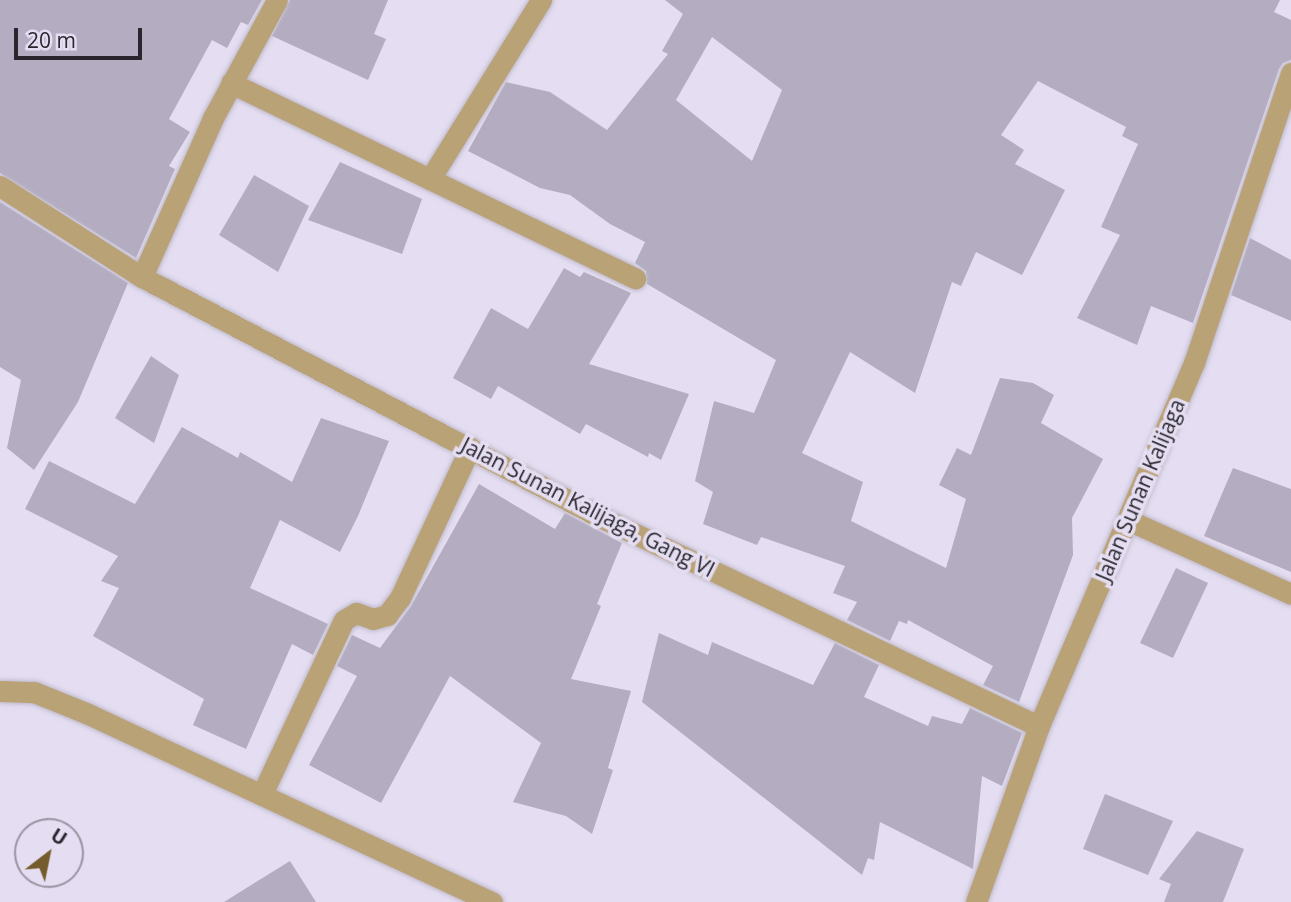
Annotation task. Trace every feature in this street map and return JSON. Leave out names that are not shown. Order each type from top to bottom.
[{"type":"street","points":[[142,277],[212,118],[276,0]]},
{"type":"street","points":[[430,179],[541,0]]},
{"type":"street","name":"Jalan Sunan Kalijaga","points":[[976,902],[1039,726],[1195,363],[1291,73]]},
{"type":"street","points":[[231,83],[635,278]]},
{"type":"street","name":"Jalan Sunan Kalijaga, Gang VI","points":[[0,186],[142,277],[600,517],[1039,726]]},
{"type":"street","points":[[262,794],[344,620],[356,613],[373,619],[387,615],[400,598],[470,448]]},
{"type":"street","points":[[1128,520],[1291,594]]},
{"type":"street","points":[[0,691],[34,692],[262,794],[492,902]]},
{"type":"building","points":[[0,0],[262,0],[248,25],[241,22],[227,48],[212,40],[169,119],[190,132],[169,166],[175,169],[136,258],[0,173]]},
{"type":"building","points":[[290,0],[388,0],[374,34],[386,39],[368,80],[272,36]]},
{"type":"building","points":[[665,0],[1280,0],[1274,12],[1291,20],[1291,60],[1283,63],[1279,69],[1193,323],[1151,306],[1137,345],[1077,318],[1120,235],[1101,227],[1138,144],[1122,136],[1126,127],[1038,81],[1001,135],[1024,150],[1015,164],[1065,190],[1022,275],[976,252],[961,286],[952,282],[915,393],[850,352],[802,453],[863,482],[851,521],[946,568],[966,499],[939,485],[957,448],[971,455],[1000,378],[1033,383],[1054,395],[1041,423],[1103,459],[1072,518],[1073,555],[1019,702],[983,685],[993,666],[908,620],[907,624],[899,621],[890,641],[847,620],[857,602],[833,593],[845,566],[761,537],[757,545],[703,524],[713,492],[695,481],[714,401],[754,413],[776,360],[647,284],[646,271],[635,263],[645,242],[610,224],[570,195],[540,188],[468,151],[506,82],[550,92],[607,130],[668,54],[662,51],[683,14]],"holes":[[[712,37],[782,90],[752,161],[676,100]]]},
{"type":"building","points":[[340,162],[422,199],[402,254],[308,220]]},
{"type":"building","points":[[254,175],[309,206],[278,272],[219,235]]},
{"type":"building","points":[[0,202],[128,283],[78,402],[34,470],[7,448],[21,380],[0,367]]},
{"type":"building","points":[[1250,238],[1291,260],[1291,321],[1231,295]]},
{"type":"building","points":[[564,268],[580,277],[584,272],[631,293],[589,364],[689,394],[661,460],[649,453],[648,457],[586,424],[580,434],[498,386],[491,399],[453,378],[491,308],[528,329]]},
{"type":"building","points":[[151,356],[179,375],[154,443],[115,418]]},
{"type":"building","points":[[321,418],[389,441],[340,552],[280,520],[250,588],[328,624],[313,655],[292,644],[246,749],[193,725],[204,699],[93,636],[119,588],[101,581],[118,556],[25,509],[49,461],[135,504],[182,427],[238,458],[240,452],[292,482]]},
{"type":"building","points":[[1233,468],[1291,489],[1291,572],[1204,536]]},
{"type":"building","points":[[479,484],[555,529],[565,513],[622,543],[597,604],[601,606],[571,679],[631,691],[608,768],[613,770],[592,834],[566,816],[513,802],[541,743],[450,676],[381,803],[309,765],[357,676],[337,666],[352,635],[380,648],[411,606]]},
{"type":"building","points":[[1176,568],[1208,583],[1173,658],[1140,643]]},
{"type":"building","points":[[659,633],[708,655],[712,642],[813,685],[835,643],[879,665],[864,697],[928,726],[932,716],[962,724],[970,708],[1022,733],[1002,786],[982,776],[973,869],[880,822],[874,860],[868,858],[862,875],[642,702]]},
{"type":"building","points":[[1105,794],[1173,821],[1148,875],[1083,849]]},
{"type":"building","points":[[1197,831],[1244,849],[1223,902],[1164,902],[1171,884],[1159,879]]},
{"type":"building","points":[[290,861],[316,902],[224,902]]}]
